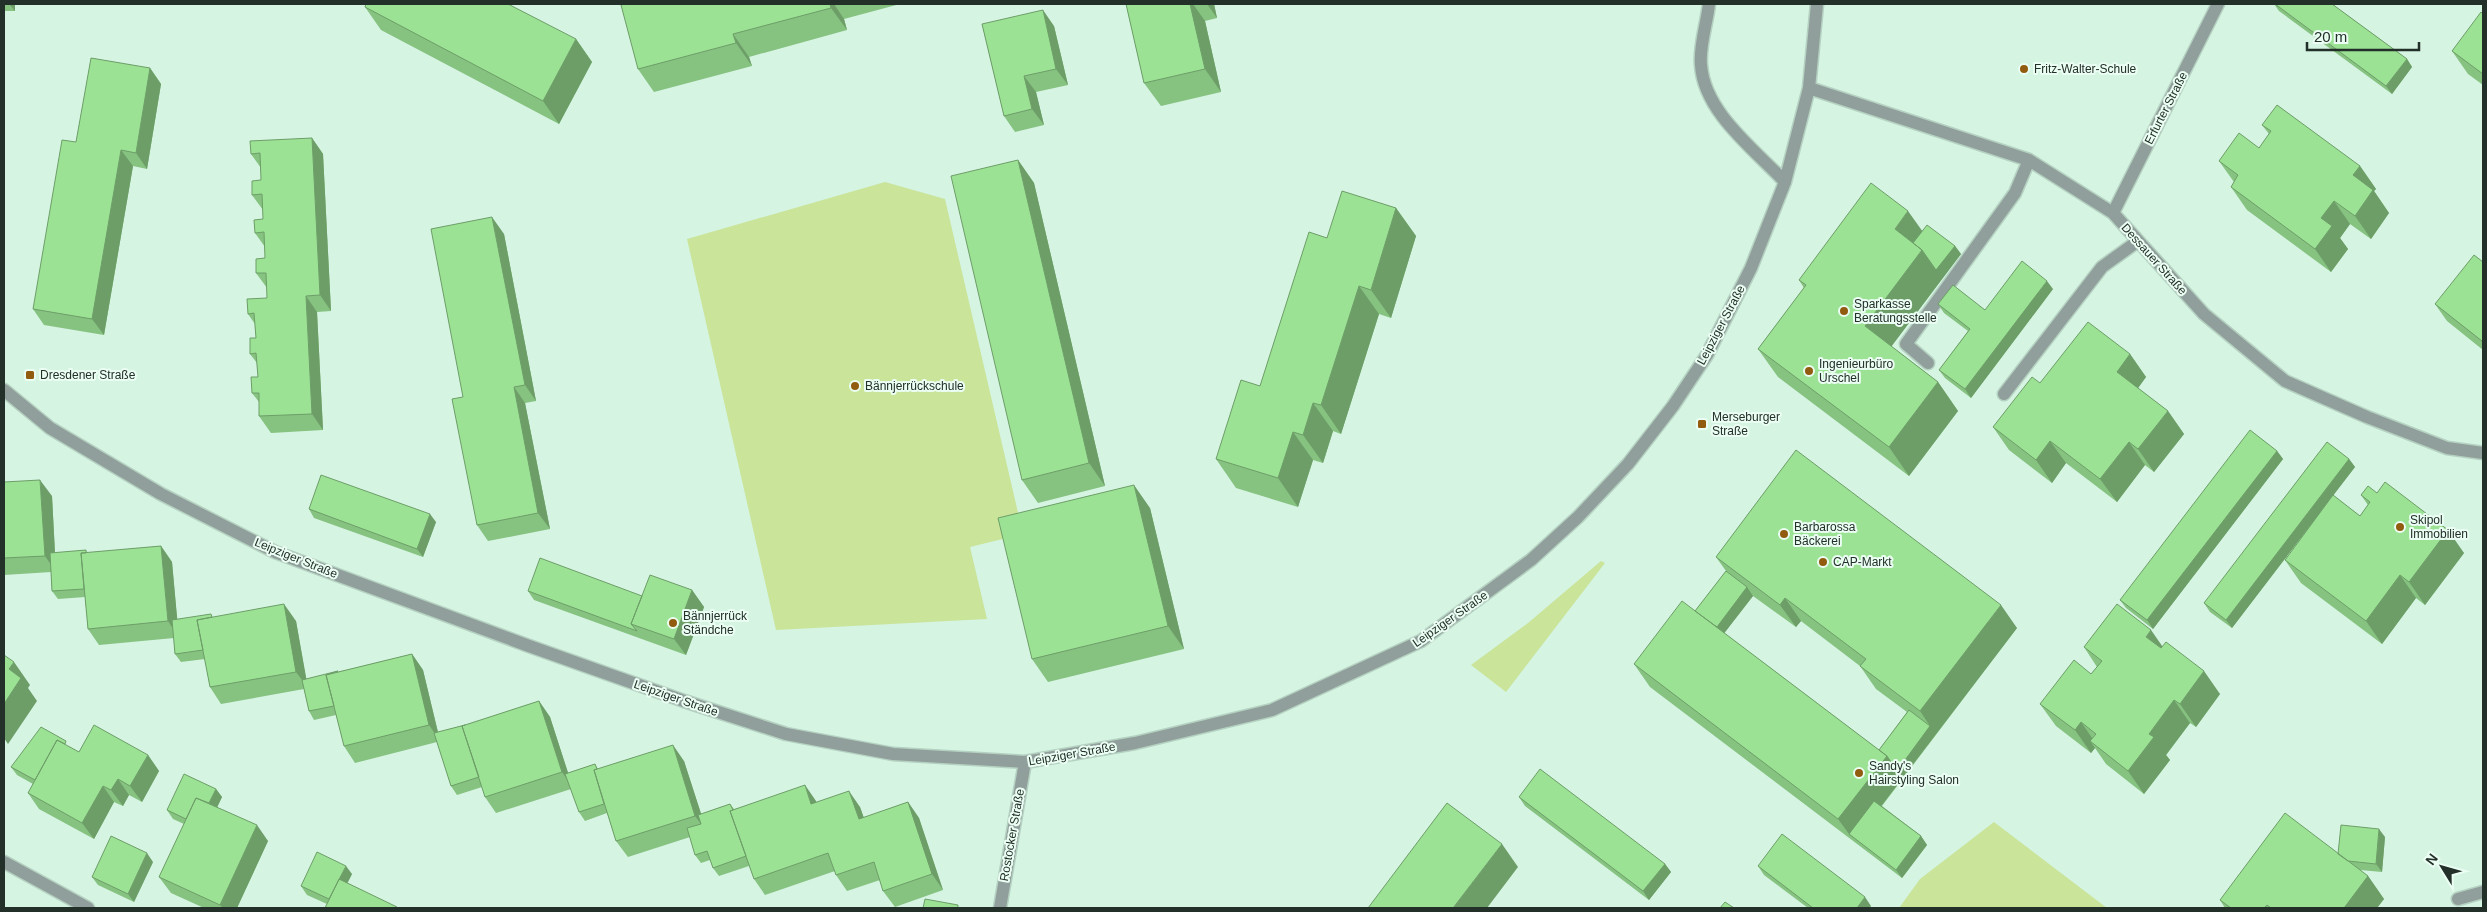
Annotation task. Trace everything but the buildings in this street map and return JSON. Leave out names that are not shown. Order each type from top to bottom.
[{"type":"street","points":[[1709,4],[1700,64],[1705,89],[1715,109],[1785,182]]},
{"type":"street","name":"Leipziger Straße","points":[[4,390],[50,428],[160,494],[275,552],[529,646],[684,701],[786,734],[893,754],[1025,762],[1135,743],[1272,710],[1421,641],[1531,560],[1578,517],[1628,464],[1673,406],[1707,355],[1751,268],[1785,182],[1809,88],[1817,4]]},
{"type":"street","name":"Erfurter Straße","points":[[2113,213],[2218,4]]},
{"type":"street","name":"Dessauer Straße","points":[[1809,88],[2029,160],[2113,213],[2204,314],[2285,381],[2367,417],[2447,448],[2483,453]]},
{"type":"street","points":[[1928,363],[1906,344],[2015,194],[2029,160]]},
{"type":"street","points":[[2004,394],[2102,267],[2138,241]]},
{"type":"street","name":"Rostocker Straße","points":[[1000,908],[1025,762]]},
{"type":"street","points":[[4,862],[88,908]]},
{"type":"street","points":[[2458,899],[2483,892]]},
{"type":"green space","name":"Bännjerrückschule","points":[[885,182],[945,199],[1023,534],[970,547],[987,619],[776,630],[687,239]]},
{"type":"green space","points":[[1601,561],[1605,563],[1506,692],[1471,665],[1528,623]]},
{"type":"green space","points":[[1994,822],[2107,908],[1899,908],[1920,879]]},
{"type":"place","name":"Fritz-Walter-Schule","points":[[2024,69]]},
{"type":"place","name":"Sparkasse Beratungsstelle","points":[[1844,311]]},
{"type":"place","name":"Ingenieurbüro Urschel","points":[[1809,371]]},
{"type":"place","name":"Dresdener Straße","points":[[30,375]]},
{"type":"place","name":"Bännjerrückschule","points":[[855,386]]},
{"type":"place","name":"Merseburger Straße","points":[[1702,424]]},
{"type":"place","name":"Skipol Immobilien","points":[[2400,527]]},
{"type":"place","name":"Barbarossa Bäckerei","points":[[1784,534]]},
{"type":"place","name":"CAP-Markt","points":[[1823,562]]},
{"type":"place","name":"Bännjerrück Ständche","points":[[673,623]]},
{"type":"place","name":"Sandy's Hairstyling Salon","points":[[1859,773]]}]
